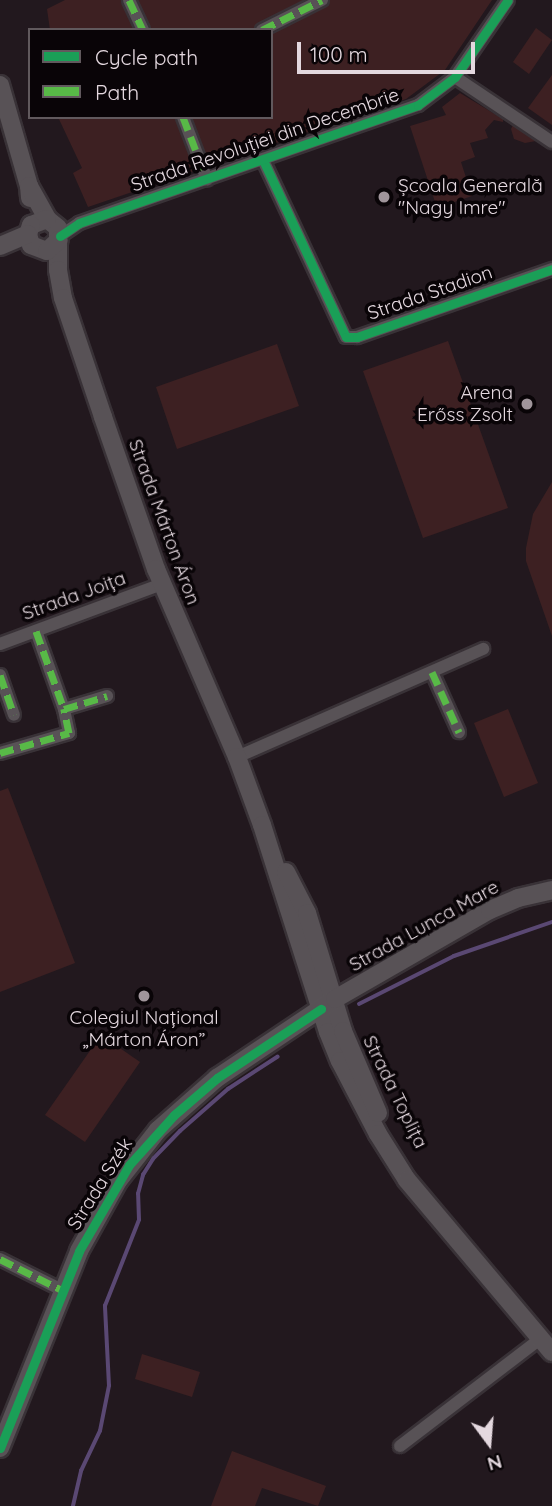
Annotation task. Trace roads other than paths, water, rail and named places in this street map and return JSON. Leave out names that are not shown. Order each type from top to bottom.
[{"type":"main road","points":[[0,85],[44,234],[1,246]]},
{"type":"main road","name":"Strada Márton Áron","points":[[44,234],[58,270],[63,298]]},
{"type":"main road","name":"Strada Márton Áron","points":[[44,234],[63,298],[162,584],[237,757],[328,1004]]},
{"type":"main road","name":"Strada Lunca Mare","points":[[328,1004],[490,910],[518,898],[552,891]]},
{"type":"main road","name":"Strada Toplița","points":[[328,1004],[333,1046],[360,1103],[400,1169],[546,1345]]},
{"type":"main road","name":"Strada Szék","points":[[0,1448],[62,1290],[99,1213],[148,1142],[218,1079],[328,1004]]},
{"type":"street","points":[[129,0],[142,28]]},
{"type":"street","points":[[266,28],[322,0]]},
{"type":"street","name":"Strada Revoluției din Decembrie","points":[[44,234],[407,110],[455,78],[508,0]]},
{"type":"street","points":[[455,78],[552,142]]},
{"type":"street","points":[[184,119],[207,180]]},
{"type":"street","name":"Strada Stadion","points":[[264,160],[346,337],[357,337],[552,269]]},
{"type":"street","name":"Strada Joița","points":[[0,644],[162,584]]},
{"type":"street","points":[[0,753],[69,733],[64,709],[36,631]]},
{"type":"street","points":[[237,757],[483,649]]},
{"type":"street","points":[[432,672],[459,732]]},
{"type":"street","points":[[0,675],[14,715]]},
{"type":"street","points":[[64,709],[107,696]]},
{"type":"street","points":[[0,1259],[62,1290]]},
{"type":"street","points":[[400,1446],[546,1345]]},
{"type":"waterway","points":[[359,1004],[454,956],[552,922]]},
{"type":"waterway","points":[[73,1506],[81,1471],[100,1431],[109,1386],[105,1306],[139,1220],[138,1194],[143,1175],[153,1159],[180,1131],[228,1089],[277,1057]]},
{"type":"place","name":"Școala Generală \"Nagy Imre\"","points":[[384,197]]},
{"type":"place","name":"Arena Erőss Zsolt","points":[[527,404]]},
{"type":"place","name":"Colegiul Național „Márton Áron”","points":[[144,996]]}]
